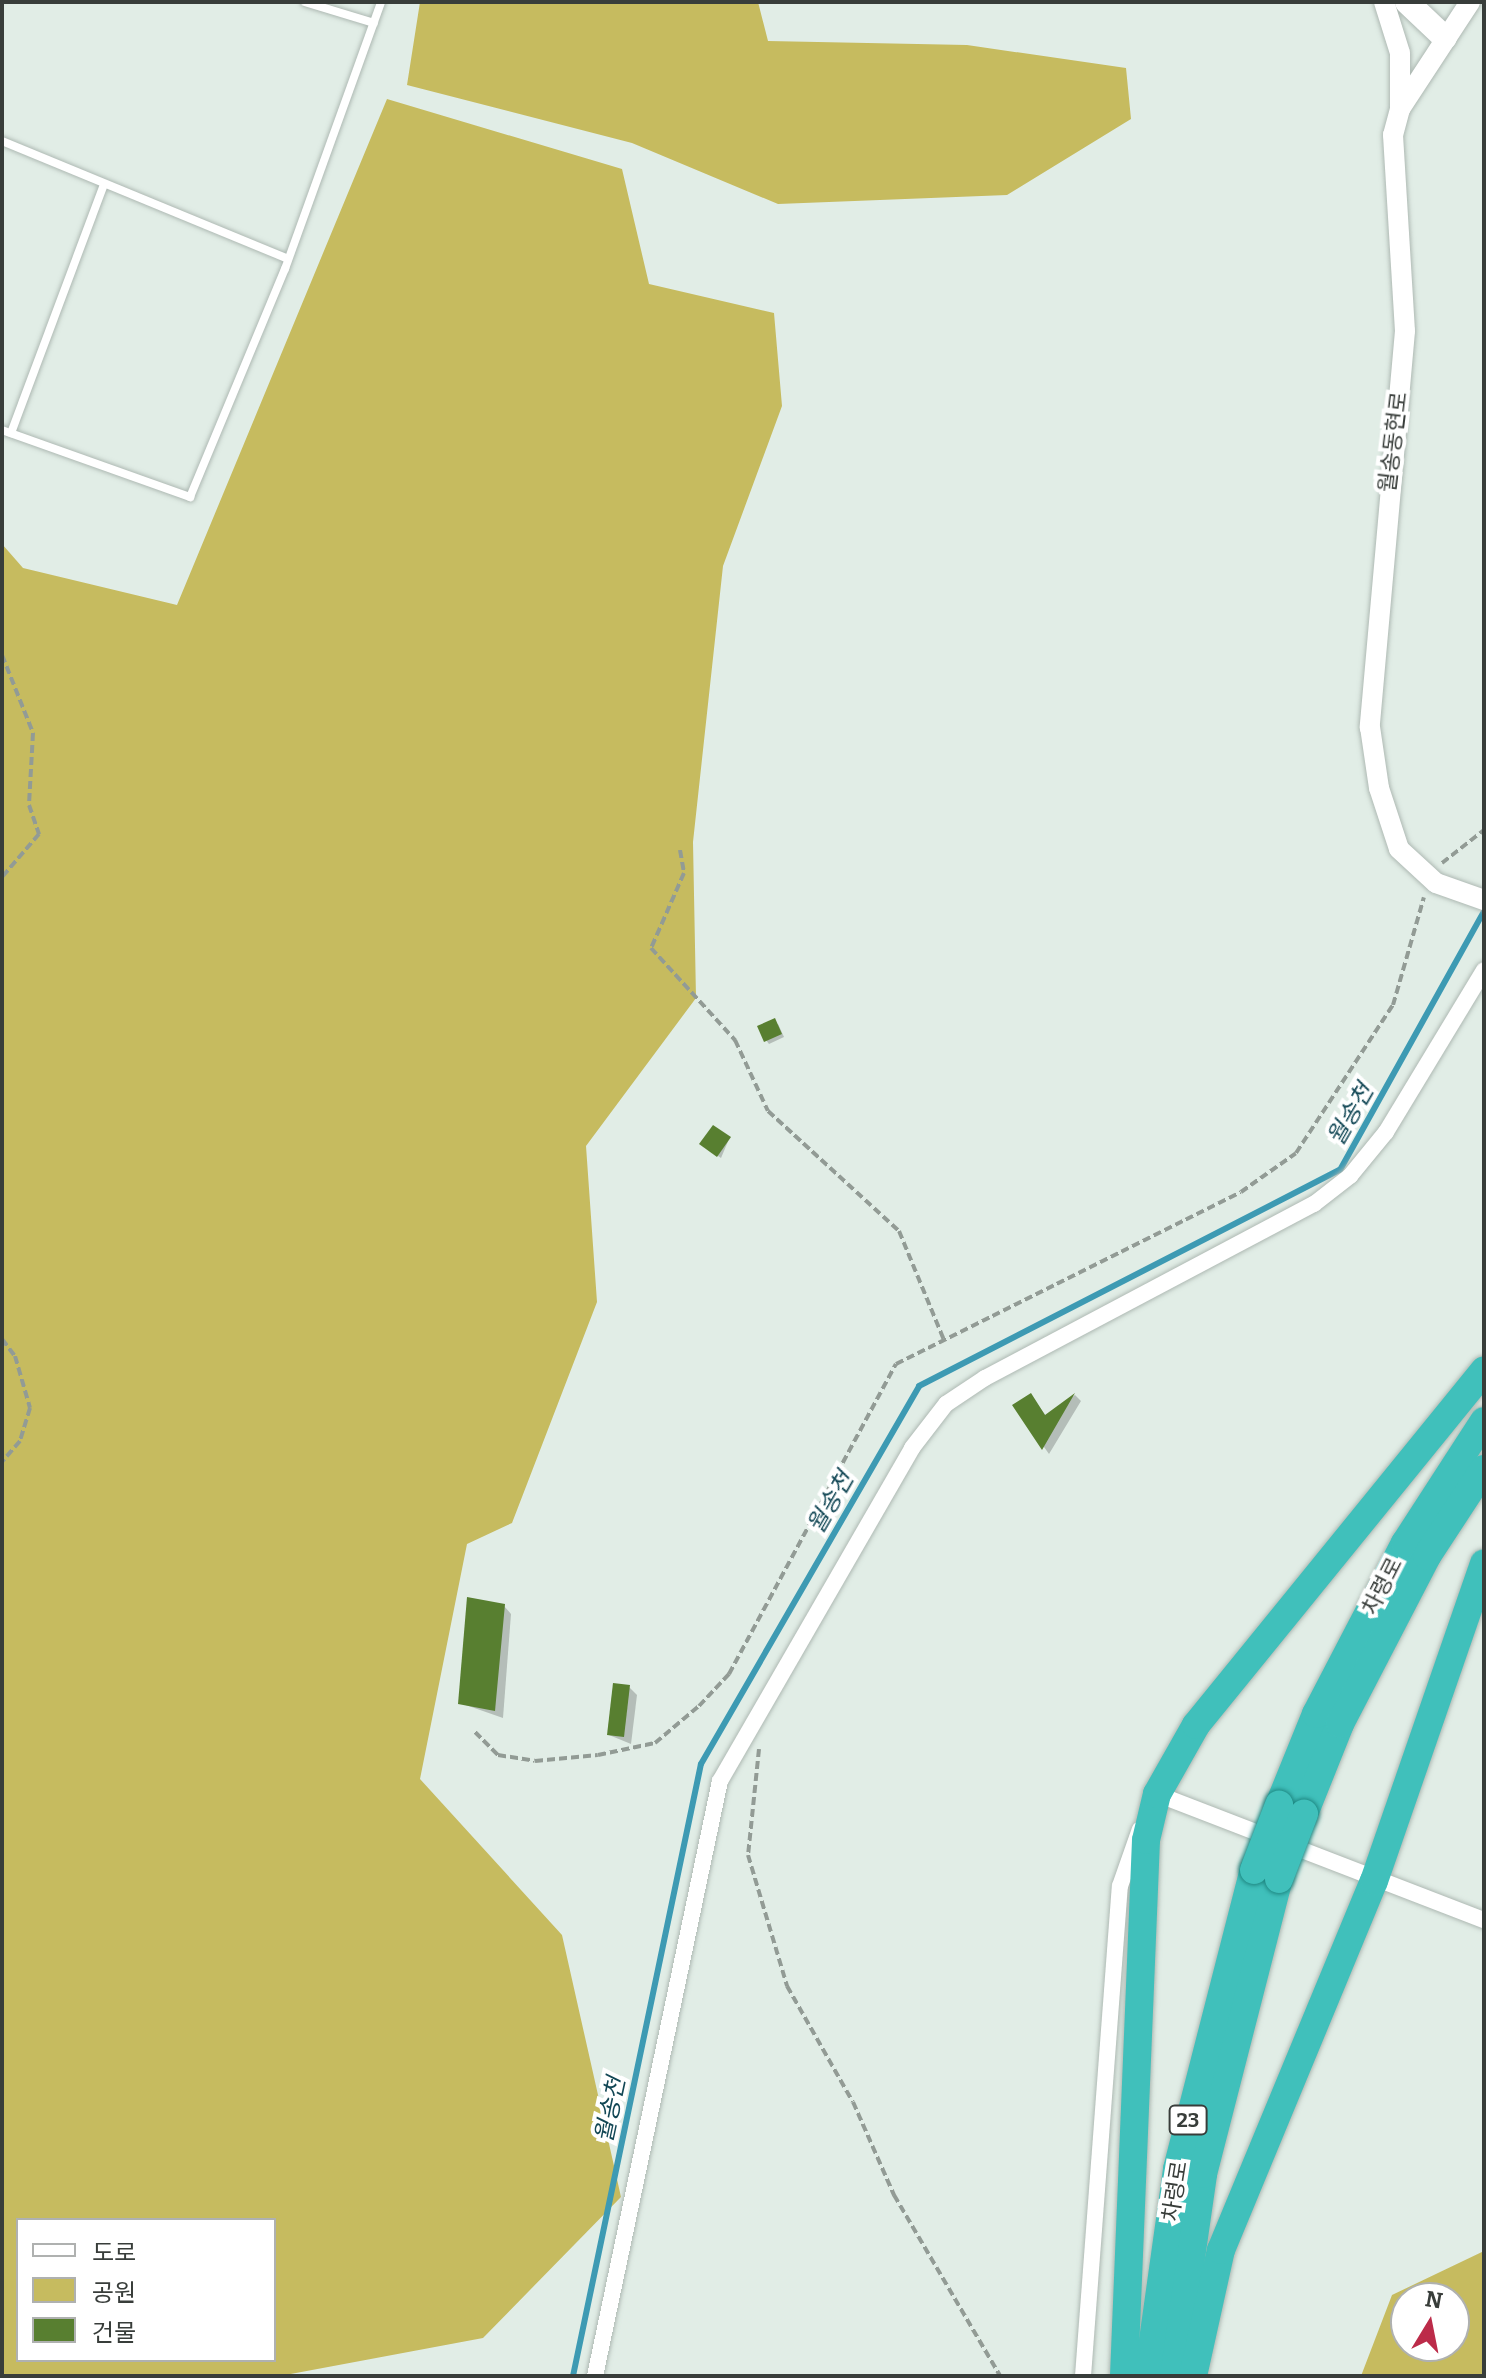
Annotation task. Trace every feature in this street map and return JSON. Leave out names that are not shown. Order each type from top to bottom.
[{"type":"highway","points":[[1124,2376],[1146,1840],[1157,1794],[1196,1725],[1484,1370]]},
{"type":"highway","name":"차령로","points":[[1292,1809],[1316,1714],[1405,1543],[1484,1421]]},
{"type":"highway","name":"차령로","points":[[1292,1809],[1420,1570],[1484,1469]]},
{"type":"highway","points":[[1193,2376],[1221,2250],[1374,1881],[1484,1563]]},
{"type":"highway","name":"23","points":[[1267,1875],[1292,1809]]},
{"type":"highway","name":"차령로","points":[[1148,2376],[1180,2155],[1267,1875]]},
{"type":"highway","name":"차령로","points":[[1174,2376],[1203,2174],[1267,1875]]},
{"type":"main road","points":[[1407,2],[1445,38]]},
{"type":"street","points":[[1384,2],[1400,53],[1400,109]]},
{"type":"street","name":"월송동현로","points":[[1470,2],[1400,109],[1392,168],[1405,331],[1370,727],[1379,788],[1399,849],[1436,883],[1484,900]]},
{"type":"street","points":[[595,2376],[720,1781],[755,1715],[912,1448],[946,1404],[1314,1204],[1350,1176],[1386,1132],[1484,970]]},
{"type":"street","points":[[1083,2376],[1120,1886],[1157,1794],[1374,1881],[1484,1920]]},
{"type":"lane","points":[[305,2],[374,23]]},
{"type":"lane","points":[[104,184],[7,431],[190,497],[288,259],[381,2]]},
{"type":"lane","points":[[2,141],[288,259]]},
{"type":"path","points":[[2,655],[33,733],[29,805],[39,834],[2,877]]},
{"type":"path","points":[[680,850],[684,873],[651,948],[735,1040],[768,1111],[899,1231],[944,1340]]},
{"type":"path","points":[[2,1339],[15,1356],[30,1408],[20,1441],[2,1462]]},
{"type":"path","points":[[755,1715],[760,1754],[748,1855],[787,1986],[853,2102],[894,2195],[1000,2376]]},
{"type":"green space","points":[[420,2],[758,2],[768,41],[967,45],[1126,68],[1131,119],[1007,195],[778,204],[632,143],[407,85]]},
{"type":"green space","points":[[387,99],[622,169],[649,284],[774,313],[782,406],[723,566],[693,842],[696,998],[586,1146],[597,1302],[512,1523],[467,1544],[420,1779],[562,1935],[621,2197],[483,2338],[280,2376],[2,2376],[2,544],[23,568],[177,605]]},
{"type":"green space","points":[[1484,2251],[1484,2376],[1361,2376],[1390,2300],[1390,2362],[1470,2362],[1470,2282],[1419,2282]]},
{"type":"building","points":[[775,1018],[782,1034],[764,1042],[757,1026]]},
{"type":"building","points":[[713,1125],[731,1137],[717,1157],[699,1144]]},
{"type":"building","points":[[1031,1393],[1045,1415],[1075,1393],[1042,1450],[1012,1405]]},
{"type":"building","points":[[467,1597],[505,1604],[495,1711],[458,1704]]},
{"type":"building","points":[[613,1683],[630,1685],[624,1737],[607,1735]]},
{"type":"waterway","name":"월송천","points":[[573,2376],[701,1764],[919,1386],[1340,1170],[1484,911]]}]
